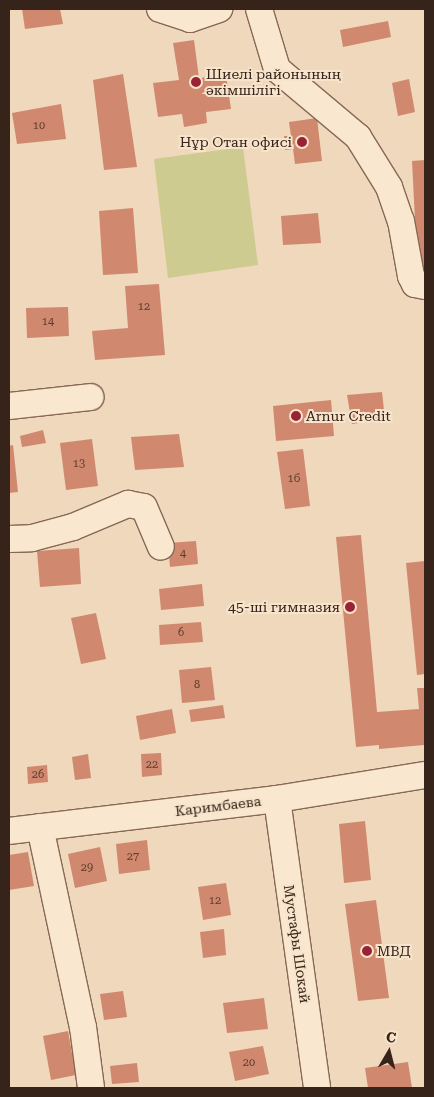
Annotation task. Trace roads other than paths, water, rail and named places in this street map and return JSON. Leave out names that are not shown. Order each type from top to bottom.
[{"type":"street","points":[[160,9],[190,19],[219,9]]},
{"type":"street","points":[[259,9],[277,69],[358,136],[389,187],[401,221],[410,276],[416,284],[425,286]]},
{"type":"street","points":[[9,406],[91,398]]},
{"type":"street","points":[[9,539],[32,538],[73,527],[128,504],[144,507],[161,547]]},
{"type":"street","name":"Каримбаева","points":[[9,831],[277,799],[425,774]]},
{"type":"street","name":"Мустафы Шокай","points":[[277,799],[316,1088]]},
{"type":"street","points":[[40,827],[83,1026],[91,1088]]},
{"type":"place","name":"Шиелі районының әкімшілігі","points":[[196,82]]},
{"type":"place","name":"Нұр Отан офисі","points":[[302,142]]},
{"type":"place","name":"Arnur Credit","points":[[296,416]]},
{"type":"place","name":"45-ші гимназия","points":[[350,607]]},
{"type":"place","name":"МВД","points":[[367,951]]}]
